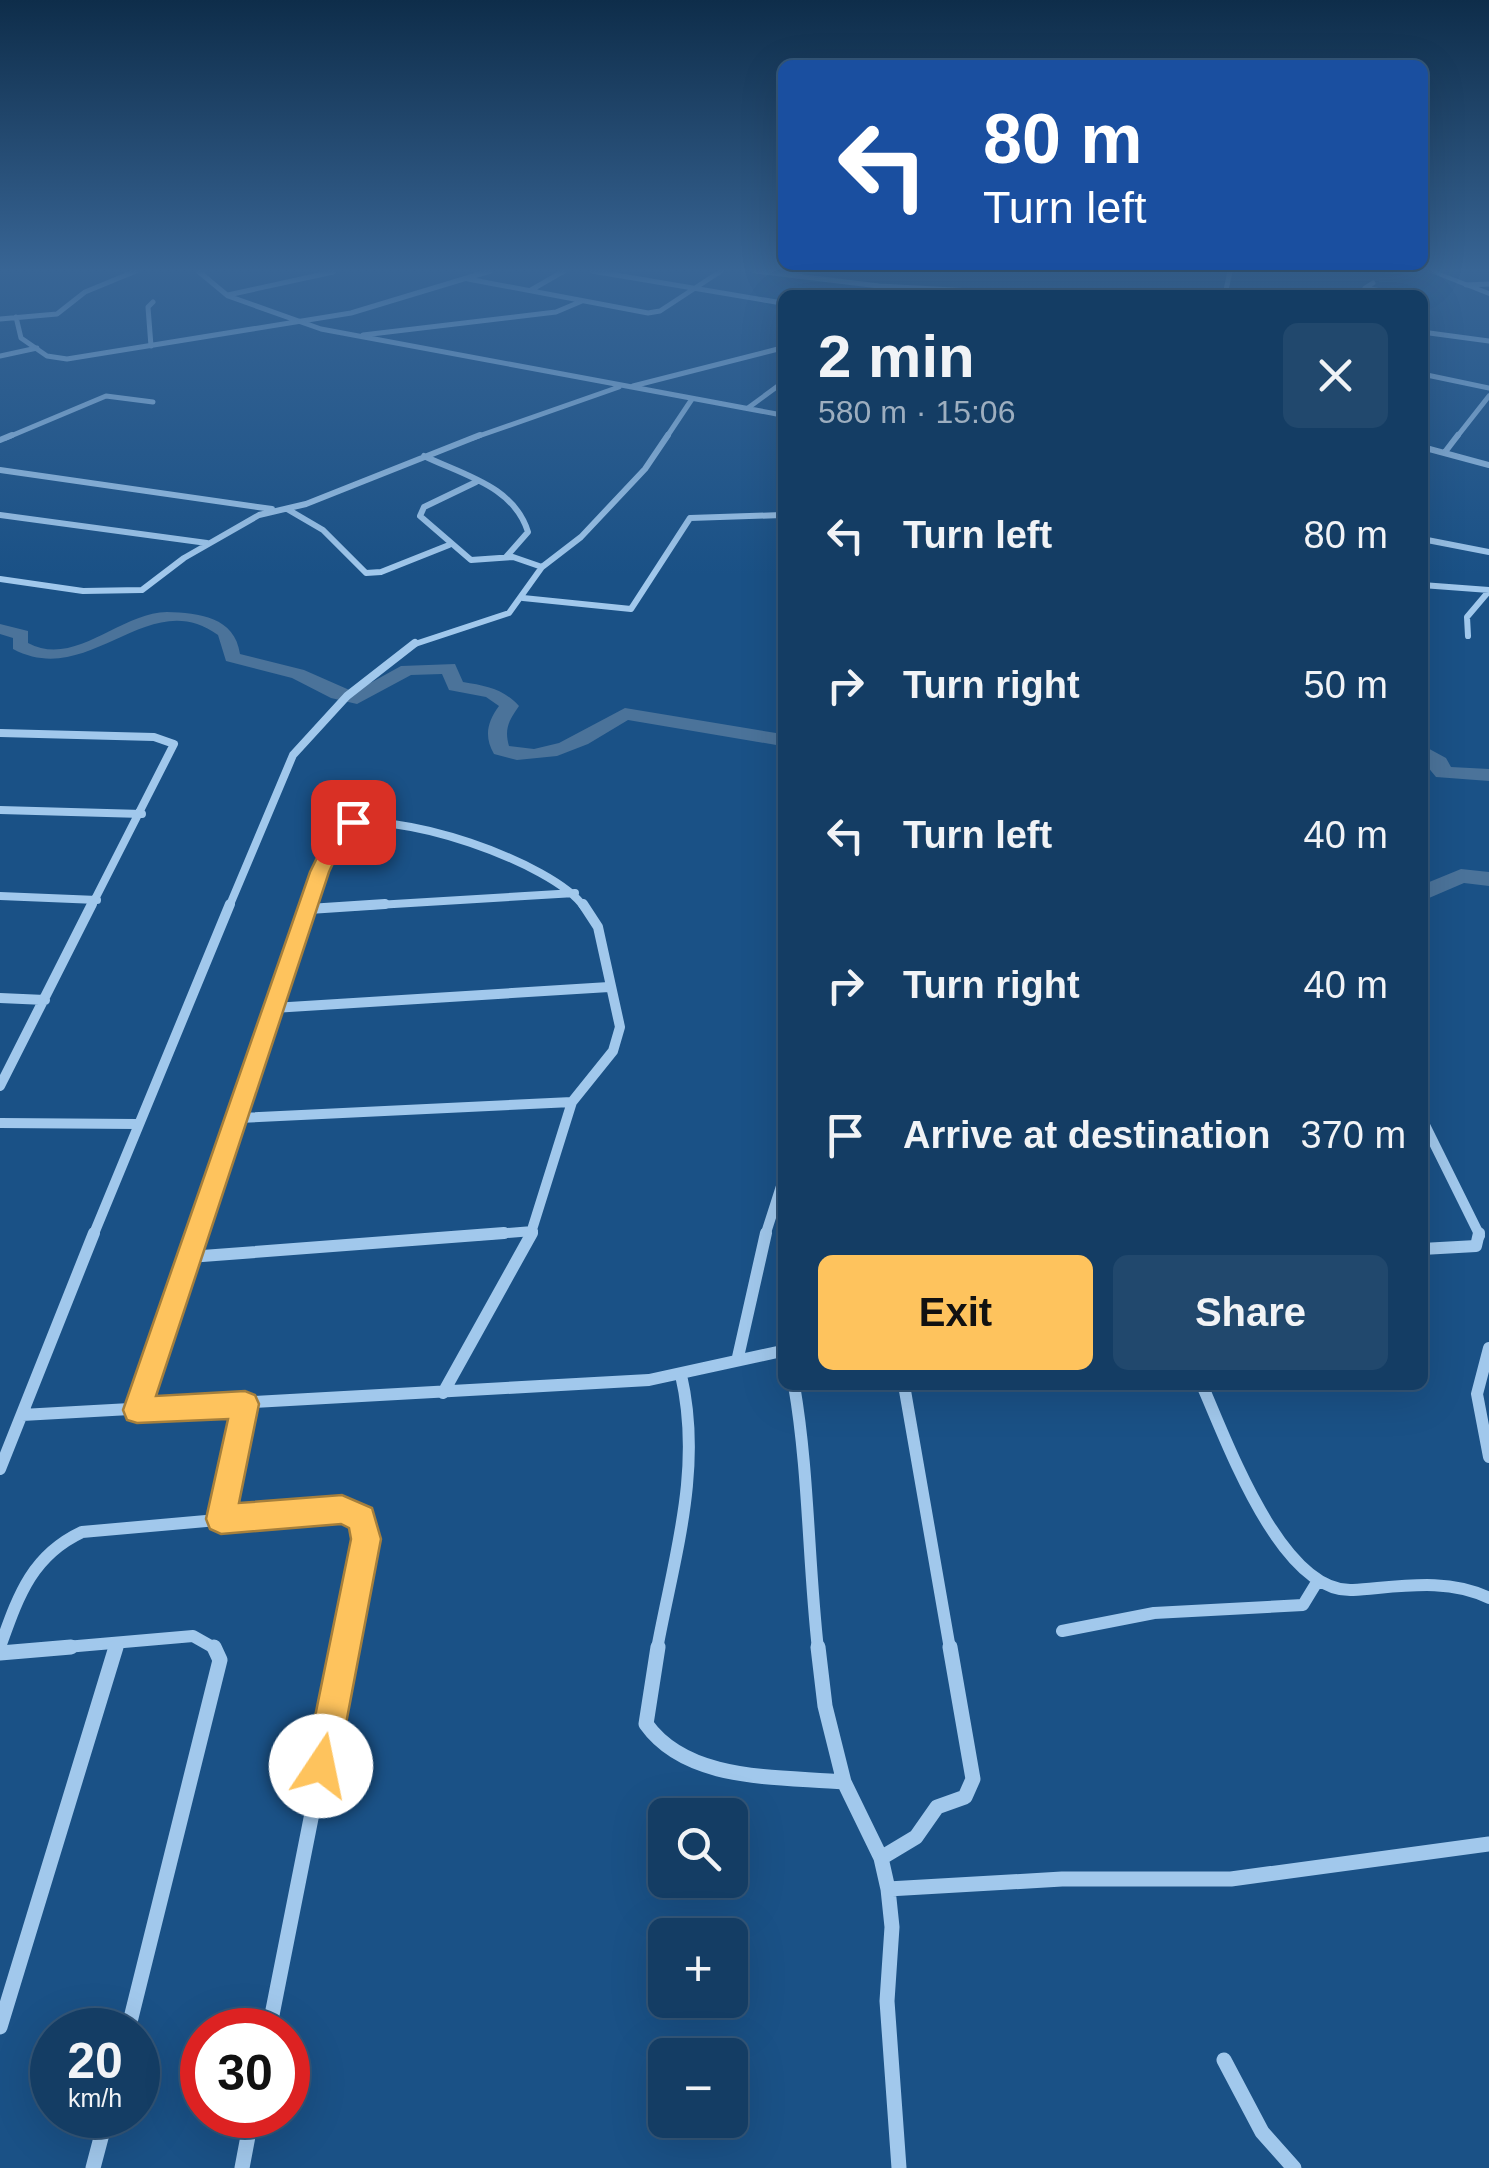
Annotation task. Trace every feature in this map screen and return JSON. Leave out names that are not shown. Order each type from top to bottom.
[{"type":"street","points":[[541,372],[778,414]]},
{"type":"street","points":[[630,387],[688,372]]},
{"type":"street","points":[[1428,375],[1489,388]]},
{"type":"street","points":[[748,408],[778,386]]},
{"type":"street","points":[[0,579],[83,591],[134,592],[149,587],[208,543],[251,518],[287,509],[619,387]]},
{"type":"street","points":[[0,440],[106,396],[153,402]]},
{"type":"street","points":[[1444,452],[1489,396]]},
{"type":"street","points":[[0,1469],[137,1124],[293,755],[347,696],[402,651],[440,631],[500,618],[523,598],[542,567],[580,537],[645,469],[692,399]]},
{"type":"street","points":[[1428,448],[1489,466]]},
{"type":"street","points":[[424,456],[510,500],[528,532],[506,556]]},
{"type":"street","points":[[0,470],[278,510]]},
{"type":"street","points":[[476,482],[420,512],[449,545],[470,560],[506,556],[542,567]]},
{"type":"street","points":[[287,509],[323,530],[366,572],[381,572],[449,545]]},
{"type":"street","points":[[0,515],[208,543]]},
{"type":"street","points":[[523,598],[635,608],[690,518],[778,515]]},
{"type":"street","points":[[1428,540],[1489,552]]},
{"type":"street","points":[[1428,585],[1489,590]]},
{"type":"street","points":[[1468,636],[1468,617],[1489,590]]},
{"type":"street","points":[[0,733],[170,740],[174,750],[0,1086]]},
{"type":"street","points":[[0,810],[142,814]]},
{"type":"street","points":[[137,1410],[319,872],[341,827],[348,822],[424,829],[498,853],[575,892],[598,927],[620,1026],[618,1042],[572,1102],[533,1231],[443,1393]]},
{"type":"street","points":[[308,909],[575,892]]},
{"type":"street","points":[[0,896],[97,900]]},
{"type":"street","points":[[273,1008],[609,987]]},
{"type":"street","points":[[0,998],[45,1000]]},
{"type":"street","points":[[238,1118],[572,1102]]},
{"type":"street","points":[[0,1123],[137,1124]]},
{"type":"street","points":[[1428,1129],[1472,1213],[1480,1235],[1476,1246]]},
{"type":"street","points":[[738,1357],[760,1256],[778,1196]]},
{"type":"street","points":[[190,1257],[533,1231]]},
{"type":"street","points":[[1428,1249],[1476,1246],[1489,1254]]},
{"type":"street","points":[[1489,1348],[1481,1364],[1477,1394],[1489,1457]]},
{"type":"street","points":[[22,1415],[443,1393],[681,1375],[738,1357],[778,1352]]},
{"type":"street","points":[[681,1375],[690,1416],[687,1490],[660,1624],[646,1724],[652,1737],[692,1762],[844,1782]]},
{"type":"street","points":[[795,1390],[805,1447],[805,1522],[816,1649],[832,1742],[844,1782],[881,1858],[888,1890],[892,1927],[886,2002],[898,2168]]},
{"type":"street","points":[[881,1858],[916,1837],[937,1807],[964,1797],[974,1779],[905,1390]]},
{"type":"street","points":[[1204,1390],[1243,1475],[1292,1552],[1317,1582],[1340,1590],[1448,1588],[1489,1598]]},
{"type":"street","points":[[221,1519],[245,1404]]},
{"type":"street","points":[[133,2008],[220,1660],[216,1648],[193,1636],[0,1650],[30,1568],[54,1542],[82,1532],[342,1509],[362,1518],[366,1539],[273,2008]]},
{"type":"street","points":[[1062,1631],[1154,1613],[1302,1606],[1317,1582]]},
{"type":"street","points":[[0,2027],[117,1643]]},
{"type":"street","points":[[888,1890],[1062,1878],[1231,1878],[1354,1866],[1489,1844]]},
{"type":"street","points":[[1224,2060],[1258,2124],[1294,2168]]},
{"type":"street","points":[[93,2168],[100,2138]]},
{"type":"street","points":[[242,2168],[248,2138]]},
{"type":"waterway","points":[[0,629],[22,635],[19,645],[36,654],[52,656],[85,648],[151,618],[197,620],[224,632],[232,657],[298,674],[337,694],[357,698],[407,670],[449,668],[455,686],[492,692],[510,706],[499,721],[497,738],[501,750],[517,754],[566,747],[625,714],[778,739]]},
{"type":"waterway","points":[[1428,755],[1439,762],[1443,773],[1489,775]]},
{"type":"waterway","points":[[1428,891],[1461,876],[1489,879]]},
{"type":"route","points":[[321,1766],[366,1539],[362,1518],[342,1509],[221,1519],[245,1404],[137,1410],[319,872],[343,824],[353,822]]}]
